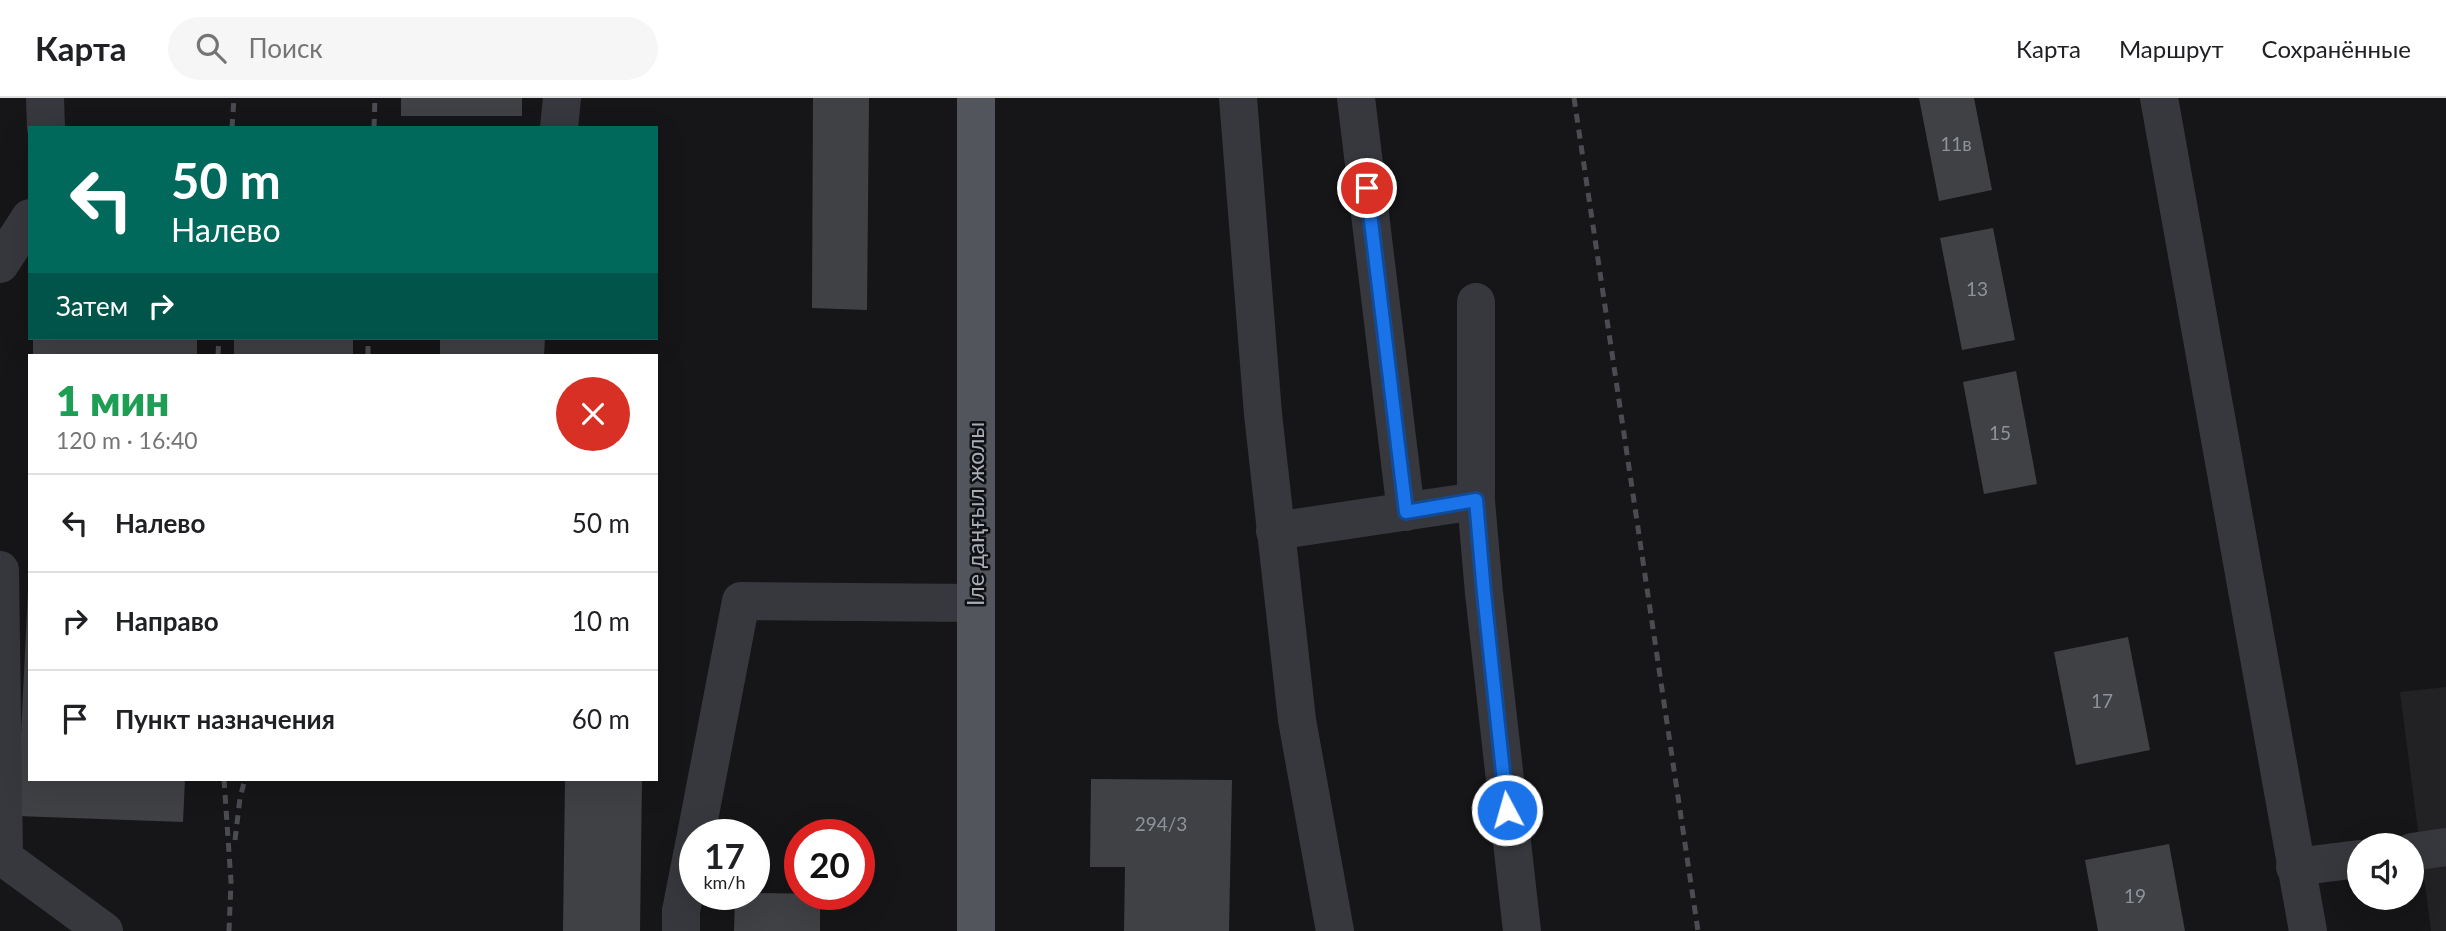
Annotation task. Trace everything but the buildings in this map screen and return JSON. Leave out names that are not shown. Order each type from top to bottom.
[{"type":"main road","name":"Іле даңғыл жолы","points":[[976,98],[976,931]]},
{"type":"street","points":[[46,98],[46,126]]},
{"type":"street","points":[[559,126],[562,98]]},
{"type":"street","points":[[1238,98],[1262,414],[1297,720],[1335,931]]},
{"type":"street","points":[[1356,98],[1406,512]]},
{"type":"street","points":[[2159,98],[2308,931]]},
{"type":"street","points":[[0,264],[28,221]]},
{"type":"street","points":[[1476,302],[1476,500],[1485,607],[1522,931]]},
{"type":"street","points":[[1275,531],[1476,500]]},
{"type":"street","points":[[0,570],[4,858],[104,931]]},
{"type":"street","points":[[699,819],[741,601],[976,603]]},
{"type":"street","points":[[2424,850],[2446,847]]},
{"type":"street","points":[[2295,867],[2347,860]]},
{"type":"street","points":[[681,910],[681,931]]},
{"type":"shaded area","points":[[2446,687],[2446,931],[2431,931],[2424,877],[2424,833],[2418,833],[2400,692]]},
{"type":"railway","points":[[232,126],[234,98]]},
{"type":"railway","points":[[374,126],[375,98]]},
{"type":"railway","points":[[1574,98],[1698,931]]},
{"type":"railway","points":[[218,354],[219,340]]},
{"type":"railway","points":[[368,340],[368,354]]},
{"type":"railway","points":[[224,781],[231,882],[229,931]]},
{"type":"railway","points":[[235,840],[244,781]]},
{"type":"route","points":[[1367,188],[1406,512],[1476,500],[1507,810]]}]
